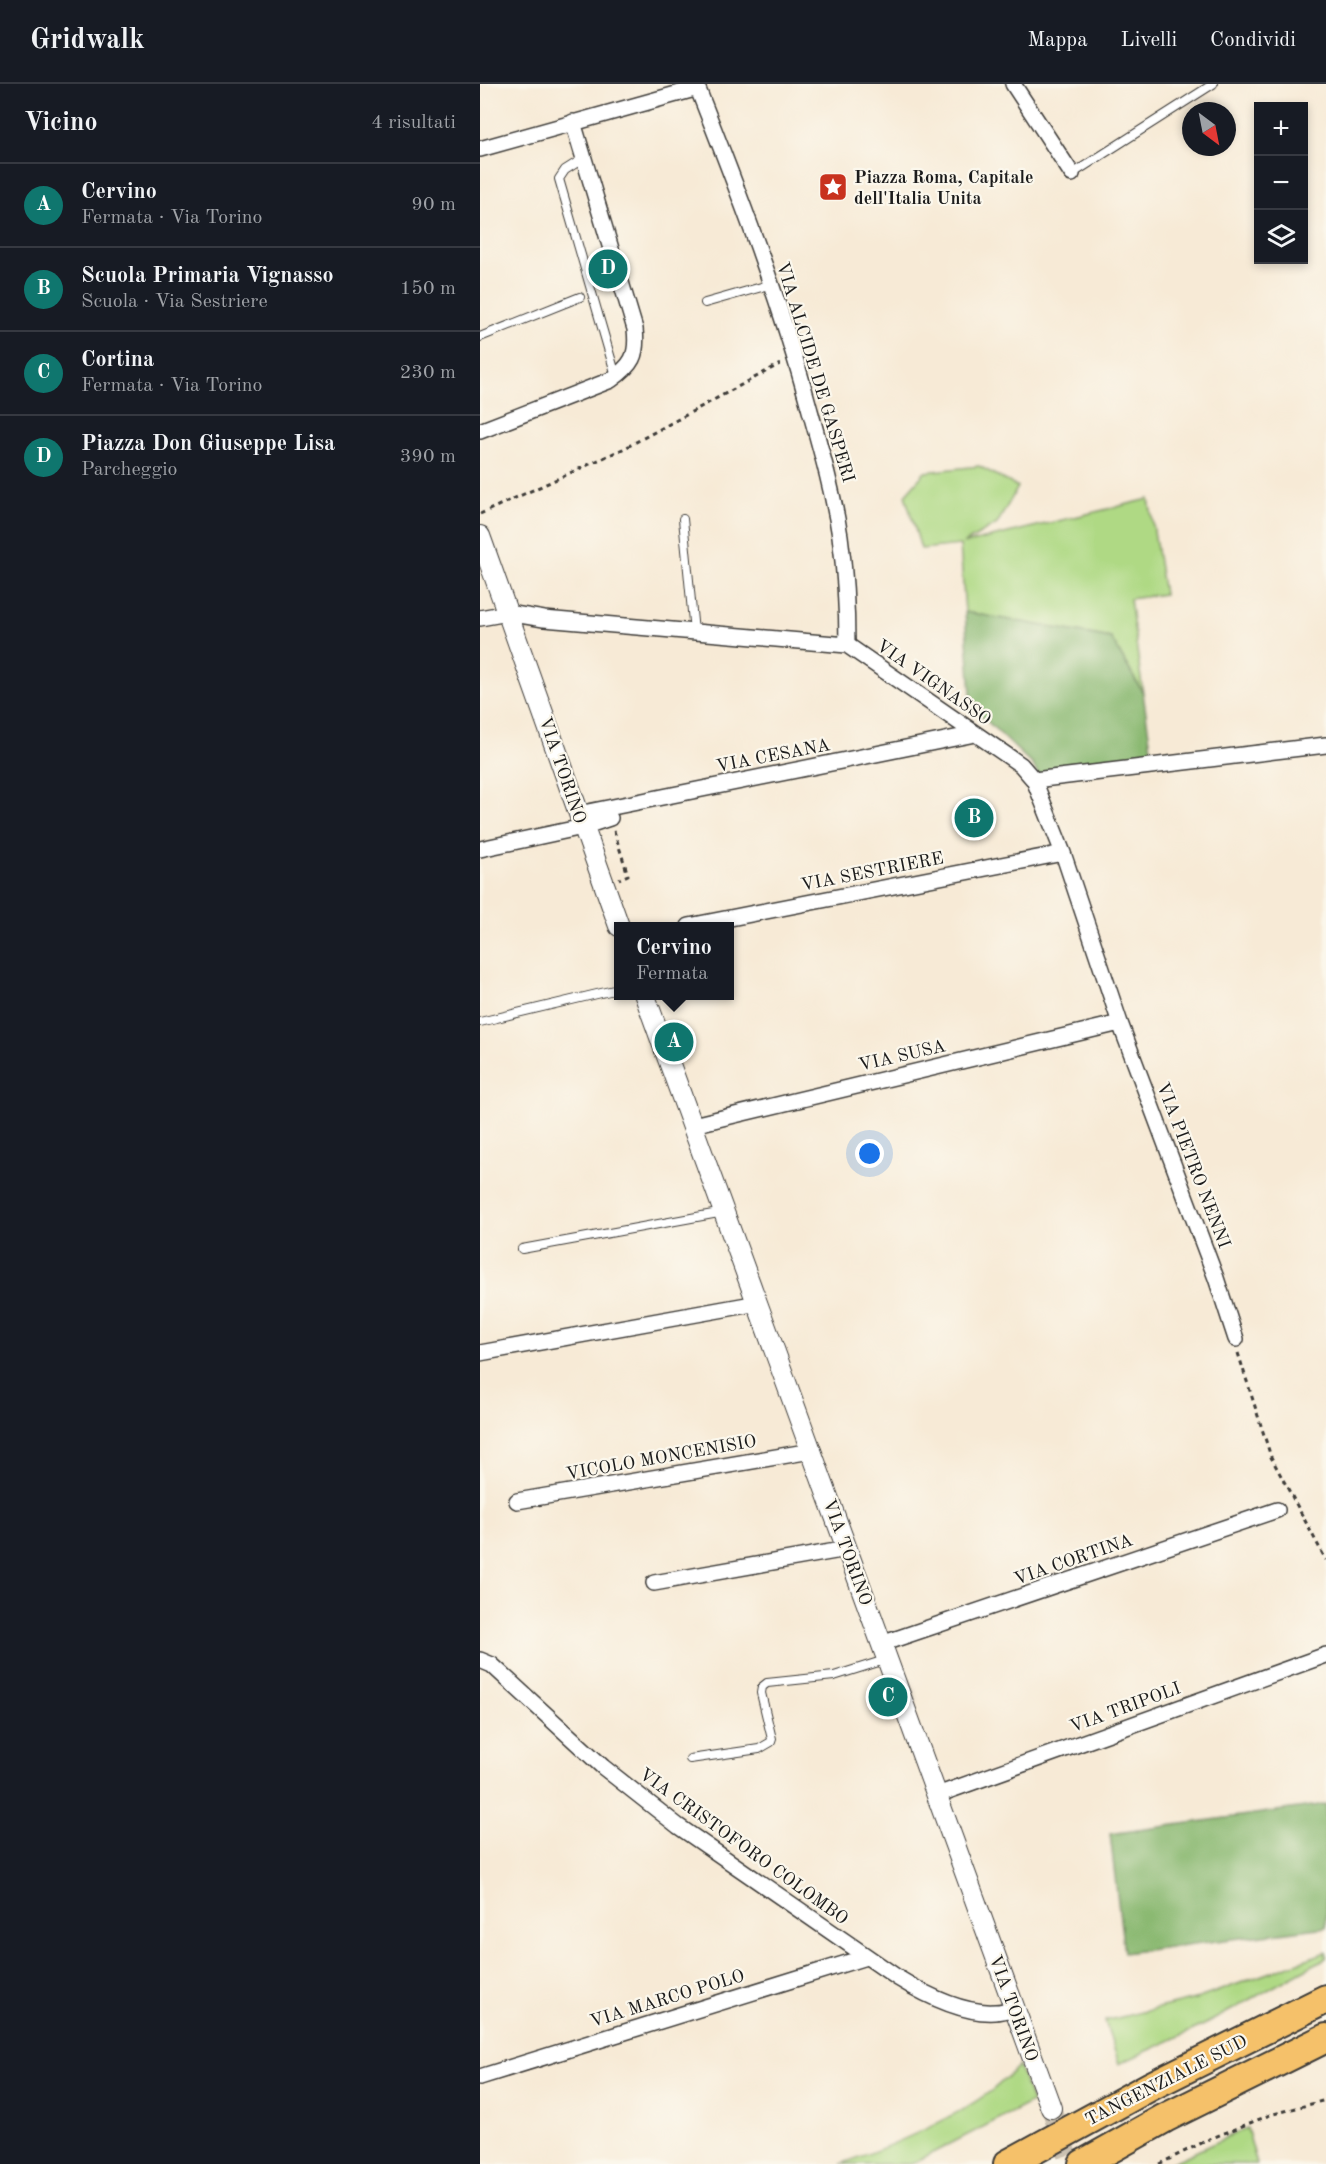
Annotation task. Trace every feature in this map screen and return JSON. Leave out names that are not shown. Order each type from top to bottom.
[{"type":"highway","name":"TANGENZIALE SUD","points":[[1008,2164],[1151,2085],[1326,1999]]},
{"type":"highway","name":"TANGENZIALE SUD","points":[[1083,2164],[1165,2118],[1326,2038]]},
{"type":"street","points":[[1013,84],[1072,174]]},
{"type":"street","points":[[480,149],[697,86]]},
{"type":"street","name":"VIA ALCIDE DE GASPERI","points":[[697,86],[772,284],[795,355],[835,508],[844,582],[847,645]]},
{"type":"street","points":[[480,431],[611,380],[628,368],[637,347],[635,329],[573,122]]},
{"type":"street","name":"VIA TORINO","points":[[480,536],[617,922]]},
{"type":"street","name":"VIA VIGNASSO","points":[[480,618],[508,613],[544,619],[847,645],[1021,765],[1034,780]]},
{"type":"street","name":"VIA CESANA","points":[[580,820],[975,734]]},
{"type":"street","points":[[1034,780],[1326,744]]},
{"type":"street","name":"VIA PIETRO NENNI","points":[[1034,780],[1063,854],[1120,1023],[1216,1278],[1236,1340]]},
{"type":"street","points":[[480,849],[580,820],[609,818]]},
{"type":"street","name":"VIA SESTRIERE","points":[[715,922],[1063,854]]},
{"type":"street","name":"VIA TORINO","points":[[646,1000],[1051,2108]]},
{"type":"street","name":"VIA SUSA","points":[[693,1125],[1120,1023]]},
{"type":"street","points":[[480,1353],[758,1304]]},
{"type":"street","name":"VICOLO MONCENISIO","points":[[517,1501],[811,1451]]},
{"type":"street","name":"VIA CORTINA","points":[[884,1652],[1277,1510]]},
{"type":"street","points":[[654,1583],[847,1549]]},
{"type":"street","name":"VIA TRIPOLI","points":[[937,1796],[1326,1655]]},
{"type":"street","name":"VIA CRISTOFORO COLOMBO","points":[[480,1660],[492,1665],[603,1767],[678,1826],[897,1978],[931,1996],[973,2009],[994,2012],[1014,2008]]},
{"type":"street","name":"VIA MARCO POLO","points":[[480,2077],[866,1957]]},
{"type":"lane","points":[[1072,174],[1213,84]]},
{"type":"lane","points":[[584,158],[565,170],[559,179],[616,376]]},
{"type":"lane","points":[[705,303],[772,284]]},
{"type":"lane","points":[[480,337],[580,297]]},
{"type":"lane","points":[[683,519],[694,632]]},
{"type":"lane","points":[[480,1022],[614,990]]},
{"type":"lane","points":[[522,1249],[725,1211]]},
{"type":"lane","points":[[690,1759],[768,1746],[772,1739],[760,1693],[762,1687],[767,1683],[834,1676],[884,1652]]},
{"type":"path","points":[[480,514],[625,448],[795,355]]},
{"type":"path","points":[[609,818],[628,876],[615,880]]},
{"type":"path","points":[[1236,1340],[1243,1370],[1271,1457],[1326,1560]]},
{"type":"path","points":[[1159,2164],[1212,2138],[1270,2115],[1326,2100]]},
{"type":"green space","points":[[979,466],[1018,487],[997,524],[963,544],[1149,499],[1164,594],[1130,599],[1143,693],[1111,638],[965,612],[960,545],[921,549],[905,495],[925,472]]},
{"type":"green space","points":[[965,612],[1111,638],[1143,693],[1153,762],[1038,775],[1033,765],[972,707]]},
{"type":"green space","points":[[1326,1804],[1326,1927],[1124,1953],[1110,1834]]},
{"type":"green space","points":[[1326,1952],[1326,1958],[1204,2025],[1119,2064],[1105,2021],[1199,1998]]},
{"type":"green space","points":[[1019,2066],[1032,2102],[911,2164],[841,2164],[938,2123],[991,2091]]},
{"type":"green space","points":[[1247,2128],[1257,2164],[1169,2164]]},
{"type":"tunnel","points":[[1051,2108],[1070,2164]]},
{"type":"place","name":"Piazza Roma, Capitale dell'Italia Unita","points":[[833,187]]},
{"type":"place","name":"Piazza Don Giuseppe Lisa","points":[[608,269]]},
{"type":"place","name":"Scuola Primaria Vignasso","points":[[974,818]]},
{"type":"place","name":"Cervino","points":[[674,1042]]},
{"type":"place","name":"Cortina","points":[[888,1697]]}]
